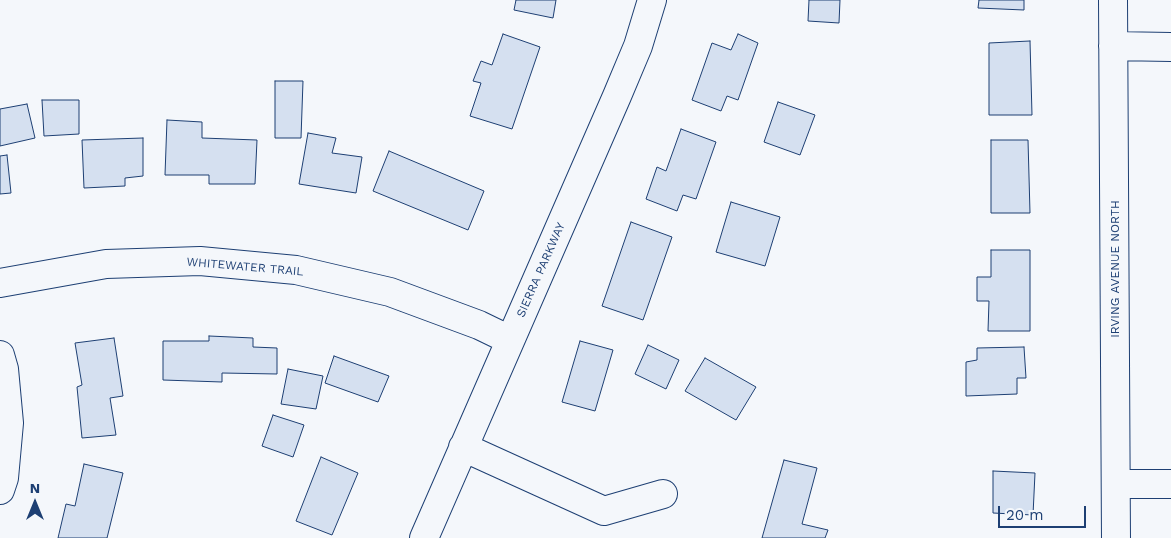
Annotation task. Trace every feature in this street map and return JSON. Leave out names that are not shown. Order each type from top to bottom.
[{"type":"street","name":"SIERRA PARKWAY","points":[[424,538],[638,46],[652,0]]},
{"type":"street","name":"IRVING AVENUE NORTH","points":[[1114,0],[1116,538]]},
{"type":"street","points":[[1114,46],[1171,47]]},
{"type":"street","name":"WHITEWATER TRAIL","points":[[0,283],[106,264],[200,260],[296,270],[390,292],[479,325],[510,340]]},
{"type":"street","points":[[0,355],[4,369],[9,423],[4,478],[0,490]]},
{"type":"street","points":[[463,447],[604,511],[663,494]]},
{"type":"street","points":[[1116,484],[1171,484]]},
{"type":"building","points":[[516,0],[556,0],[553,18],[514,10]]},
{"type":"building","points":[[809,0],[840,0],[839,23],[808,21]]},
{"type":"building","points":[[979,0],[1024,0],[1024,10],[978,8]]},
{"type":"building","points":[[503,34],[540,47],[512,129],[470,116],[481,83],[473,81],[481,61],[492,65]]},
{"type":"building","points":[[738,34],[758,43],[738,100],[727,96],[721,111],[692,100],[712,43],[731,50]]},
{"type":"building","points":[[1030,41],[1032,115],[989,115],[989,43]]},
{"type":"building","points":[[275,81],[303,81],[301,138],[275,138]]},
{"type":"building","points":[[42,100],[79,100],[79,134],[44,136]]},
{"type":"building","points":[[778,102],[815,115],[800,155],[764,142]]},
{"type":"building","points":[[27,104],[35,138],[0,146],[0,109]]},
{"type":"building","points":[[167,120],[202,122],[202,138],[257,140],[255,184],[209,184],[209,175],[165,175]]},
{"type":"building","points":[[681,129],[716,142],[696,199],[683,195],[677,211],[646,199],[657,167],[666,171]]},
{"type":"building","points":[[308,133],[336,138],[332,153],[362,157],[356,193],[299,184]]},
{"type":"building","points":[[143,138],[143,176],[125,178],[125,186],[84,188],[82,140]]},
{"type":"building","points":[[991,140],[1028,140],[1030,213],[991,213]]},
{"type":"building","points":[[389,151],[484,191],[468,230],[373,191]]},
{"type":"building","points":[[7,155],[11,193],[0,194],[0,156]]},
{"type":"building","points":[[731,202],[780,217],[765,266],[716,252]]},
{"type":"building","points":[[631,222],[672,237],[643,320],[602,306]]},
{"type":"building","points":[[991,250],[1030,250],[1030,331],[988,331],[989,301],[977,301],[977,277],[991,277]]},
{"type":"building","points":[[209,336],[253,338],[253,347],[277,348],[277,374],[222,373],[222,382],[163,380],[163,341],[209,341]]},
{"type":"building","points":[[114,338],[123,396],[110,398],[116,435],[82,438],[77,387],[82,385],[75,343]]},
{"type":"building","points":[[580,341],[613,350],[595,411],[562,402]]},
{"type":"building","points":[[648,345],[679,360],[666,389],[635,374]]},
{"type":"building","points":[[1024,347],[1026,378],[1017,378],[1017,394],[966,396],[966,362],[977,360],[977,348]]},
{"type":"building","points":[[334,356],[389,376],[378,402],[325,383]]},
{"type":"building","points":[[705,358],[756,387],[736,420],[685,391]]},
{"type":"building","points":[[288,369],[323,376],[316,409],[281,404]]},
{"type":"building","points":[[273,415],[304,425],[293,457],[262,446]]},
{"type":"building","points":[[321,457],[358,473],[332,535],[296,521]]},
{"type":"building","points":[[784,460],[817,468],[802,524],[828,530],[825,538],[762,538]]},
{"type":"building","points":[[84,464],[123,473],[107,538],[58,538],[66,504],[75,506]]},
{"type":"building","points":[[993,471],[1035,473],[1033,515],[993,513]]}]
